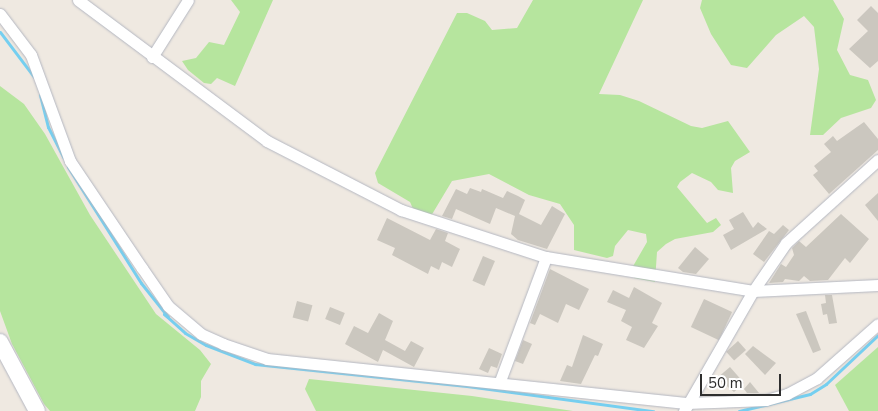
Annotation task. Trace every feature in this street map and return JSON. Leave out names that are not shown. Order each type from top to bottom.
[{"type":"main road","points":[[0,342],[37,411]]},
{"type":"street","points":[[78,0],[266,141],[401,210],[546,257],[753,291],[878,284]]},
{"type":"street","points":[[152,57],[188,0]]},
{"type":"street","points":[[0,14],[30,56],[70,161],[168,306],[201,334],[267,359],[500,381],[685,408],[766,400],[787,394],[817,378],[878,324]]},
{"type":"street","points":[[685,408],[753,291],[786,243],[878,160]]},
{"type":"street","points":[[500,381],[546,257]]},
{"type":"green space","points":[[231,0],[273,0],[235,86],[217,78],[211,84],[204,83],[188,70],[182,61],[196,58],[209,42],[224,45],[240,12]]},
{"type":"green space","points":[[533,0],[643,0],[599,94],[620,95],[639,101],[691,126],[702,128],[728,121],[750,152],[735,161],[731,168],[733,193],[718,190],[711,182],[692,173],[680,182],[677,187],[707,223],[716,218],[721,225],[713,232],[675,239],[666,244],[657,252],[655,282],[634,278],[632,268],[647,242],[646,234],[628,230],[615,246],[613,256],[607,258],[574,250],[574,225],[560,204],[529,195],[489,174],[452,181],[428,221],[424,222],[419,222],[410,202],[378,183],[375,173],[457,13],[467,13],[485,21],[492,30],[517,28]]},
{"type":"green space","points":[[702,0],[833,0],[844,19],[837,50],[850,75],[868,80],[876,100],[871,108],[841,118],[823,135],[810,135],[819,69],[814,27],[804,16],[776,35],[747,68],[731,65],[711,34],[700,8]]},
{"type":"green space","points":[[0,86],[24,104],[45,134],[90,215],[156,314],[200,350],[211,364],[201,381],[201,397],[195,411],[50,411],[44,404],[12,344],[0,311]]},
{"type":"green space","points":[[878,347],[878,411],[849,411],[835,385]]},
{"type":"green space","points":[[309,379],[472,396],[573,411],[316,411],[305,389]]},
{"type":"building","points":[[871,6],[878,13],[878,61],[870,68],[849,49],[868,31],[857,20]]},
{"type":"building","points":[[864,122],[878,139],[878,150],[829,194],[813,175],[818,171],[814,166],[831,152],[824,144],[833,136],[837,141]]},
{"type":"building","points":[[470,188],[481,192],[482,189],[503,198],[507,191],[518,196],[525,200],[519,214],[541,225],[552,206],[565,214],[547,249],[518,240],[511,234],[515,216],[496,208],[490,224],[456,209],[452,219],[442,216],[456,189],[467,194]]},
{"type":"building","points":[[878,193],[878,221],[865,205]]},
{"type":"building","points":[[743,212],[753,228],[758,222],[767,229],[731,250],[723,235],[734,229],[729,220]]},
{"type":"building","points":[[841,214],[869,239],[850,263],[845,258],[828,280],[810,281],[804,276],[799,281],[785,279],[783,282],[769,283],[781,264],[786,267],[794,255],[792,248],[799,241],[806,247]]},
{"type":"building","points":[[387,218],[430,240],[436,229],[448,233],[445,241],[460,249],[452,267],[442,262],[439,270],[431,266],[428,274],[392,255],[395,248],[377,240]]},
{"type":"building","points":[[783,225],[789,230],[764,262],[753,254],[769,231],[774,234]]},
{"type":"building","points":[[695,247],[709,259],[696,274],[683,272],[678,268]]},
{"type":"building","points":[[483,256],[495,261],[484,286],[472,281]]},
{"type":"building","points":[[550,269],[589,289],[579,310],[566,304],[558,323],[540,314],[535,325],[530,323]]},
{"type":"building","points":[[634,287],[662,303],[652,323],[658,326],[644,348],[626,340],[632,327],[621,321],[626,310],[607,302],[613,290],[629,298]]},
{"type":"building","points":[[825,295],[832,295],[837,323],[829,324],[827,314],[823,315],[821,304],[826,303]]},
{"type":"building","points":[[704,299],[732,312],[719,340],[691,327]]},
{"type":"building","points":[[297,301],[312,305],[308,322],[293,317]]},
{"type":"building","points":[[330,307],[345,313],[340,325],[325,319]]},
{"type":"building","points":[[806,311],[821,350],[813,353],[796,314]]},
{"type":"building","points":[[379,313],[393,321],[385,340],[405,351],[411,341],[424,348],[414,367],[383,350],[378,362],[345,344],[354,326],[368,333]]},
{"type":"building","points":[[583,335],[603,344],[598,356],[595,355],[581,384],[560,381],[567,365],[572,367]]},
{"type":"building","points":[[523,340],[532,344],[523,364],[515,361]]},
{"type":"building","points":[[738,341],[746,350],[734,361],[726,352]]},
{"type":"building","points":[[753,346],[776,363],[765,375],[745,354]]},
{"type":"building","points":[[489,348],[502,354],[497,368],[491,366],[488,373],[479,369]]},
{"type":"building","points":[[730,367],[744,383],[734,392],[717,378]]},
{"type":"building","points":[[750,382],[759,393],[747,393],[744,389]]},
{"type":"waterway","points":[[0,32],[34,77]]},
{"type":"waterway","points":[[40,95],[48,127],[63,157]]},
{"type":"waterway","points":[[68,167],[141,283],[168,317],[164,314],[185,333],[206,345],[255,364],[467,386],[653,411]]},
{"type":"waterway","points":[[739,411],[810,394],[826,384],[878,335]]}]
